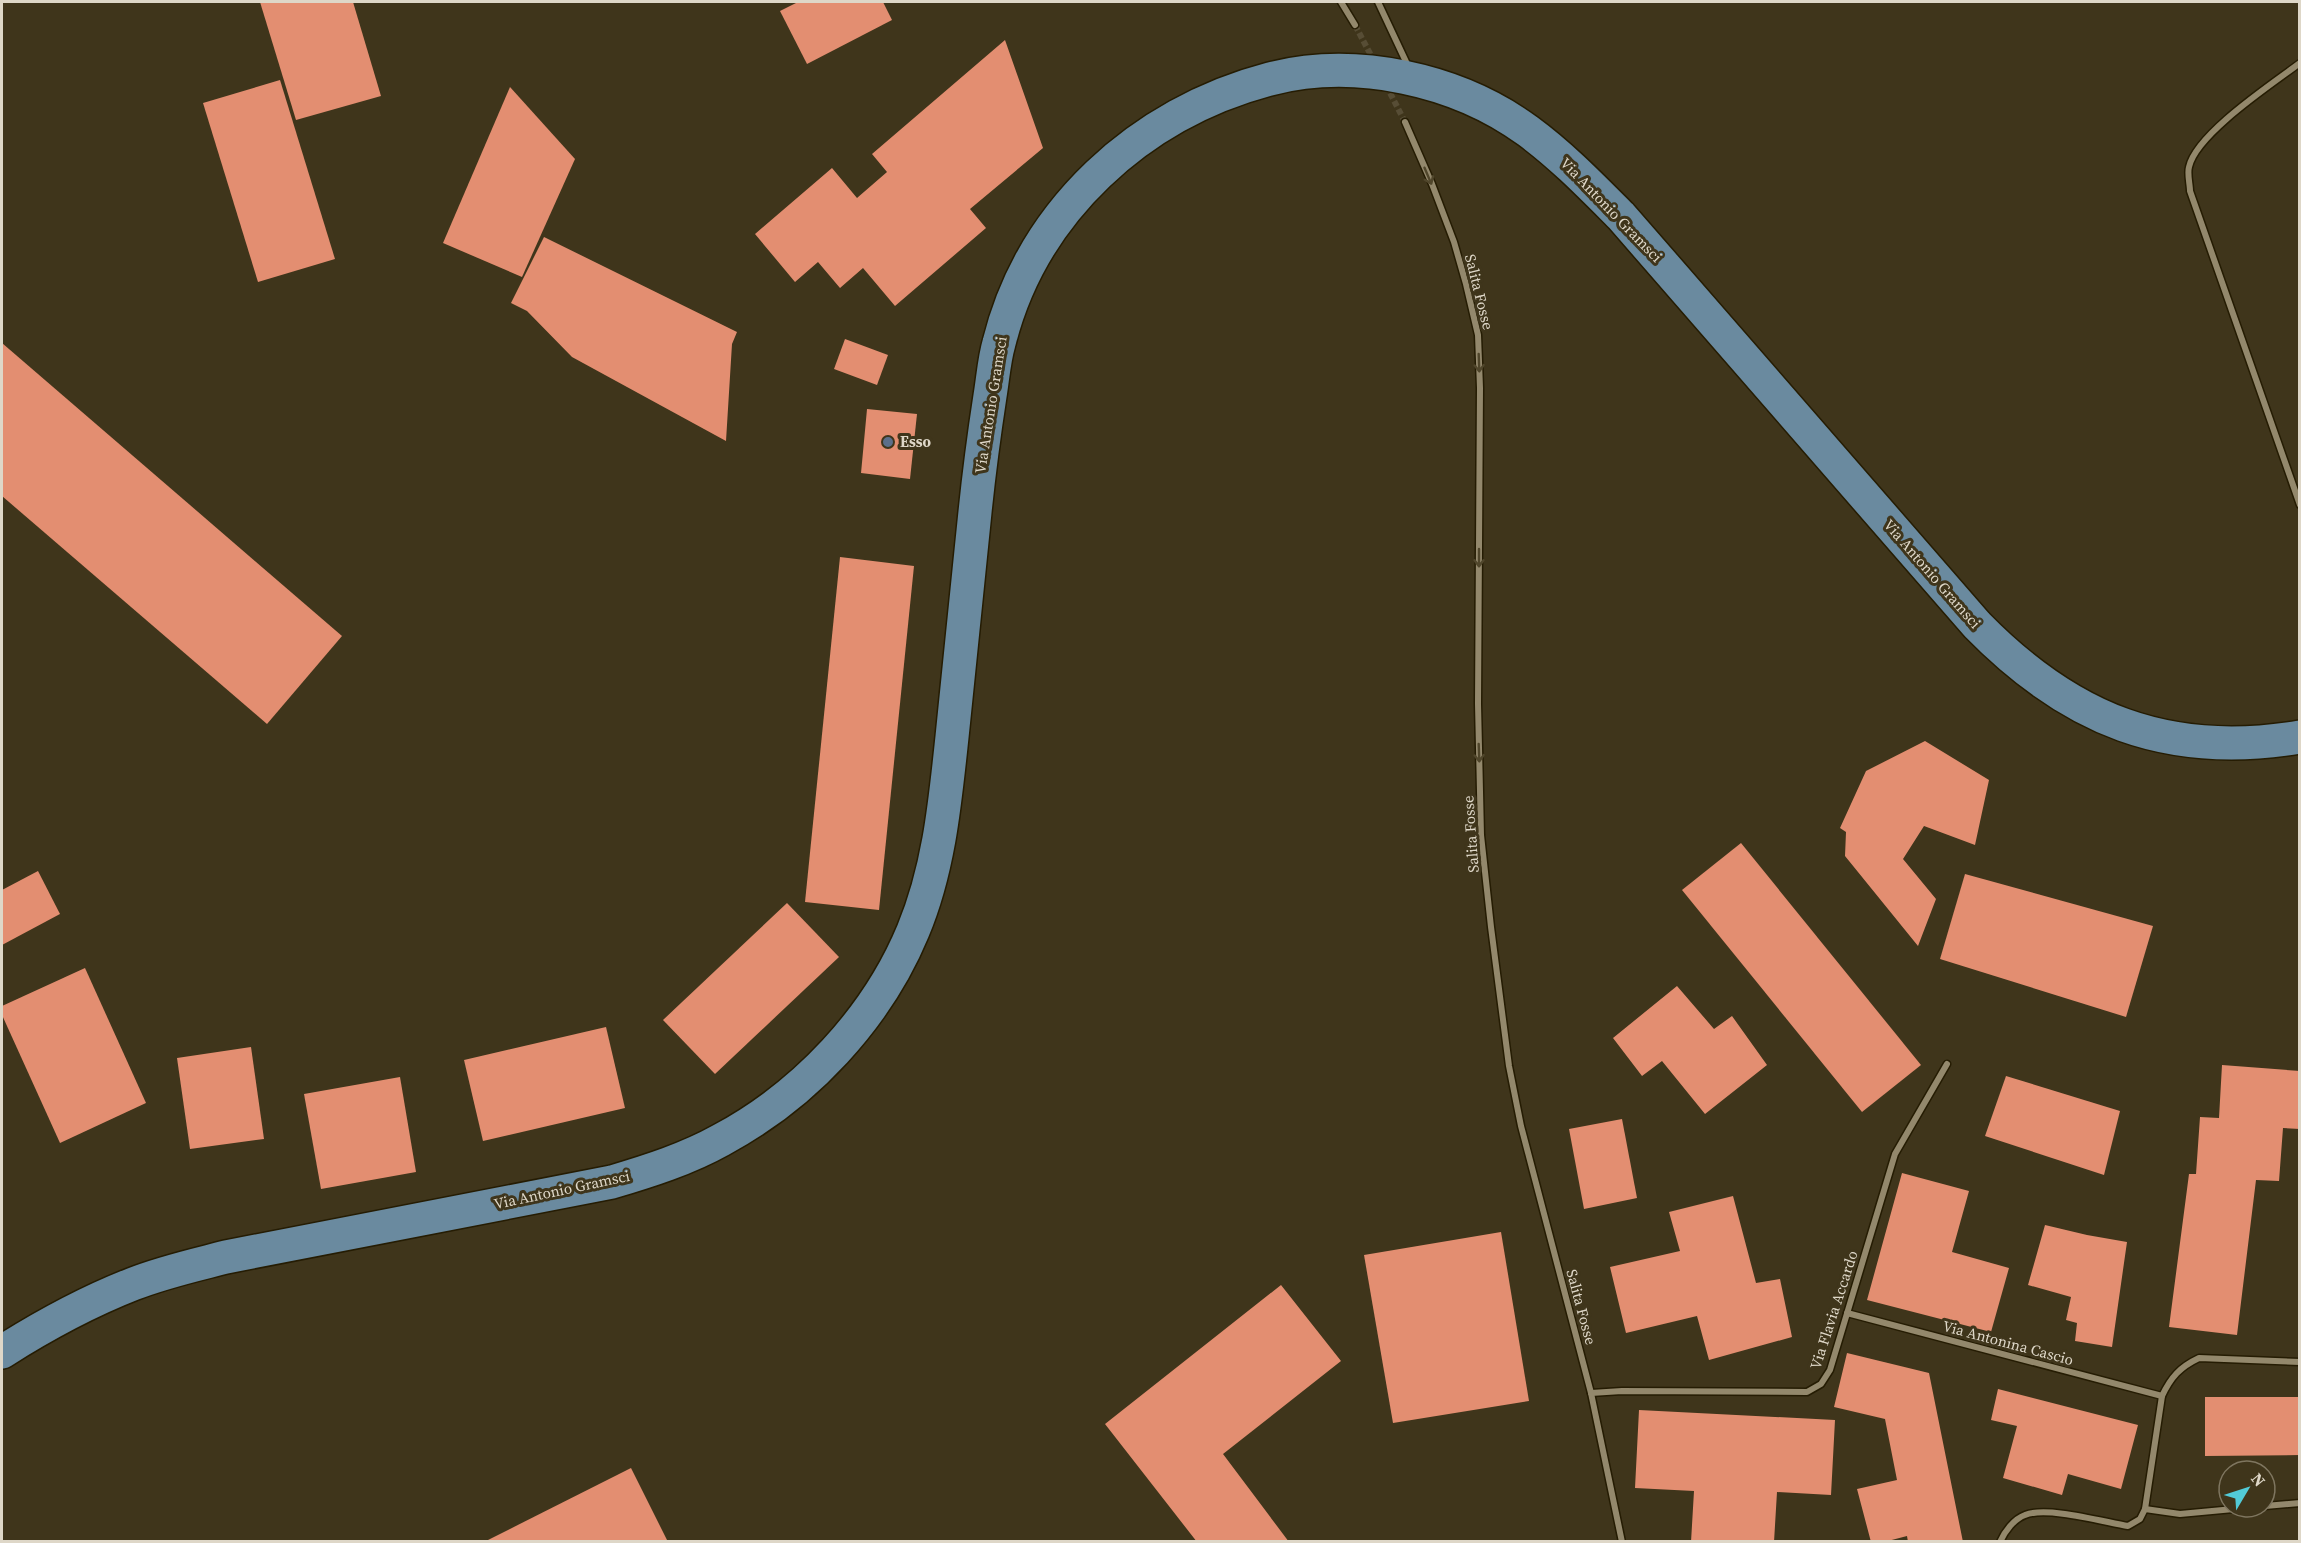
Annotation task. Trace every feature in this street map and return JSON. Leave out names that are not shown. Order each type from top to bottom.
[{"type":"main road","name":"Via Antonio Gramsci","points":[[2,1352],[100,1298],[135,1283],[179,1269],[226,1257],[612,1182],[649,1171],[720,1141],[760,1116],[815,1071],[845,1040],[871,1008],[908,942],[926,897],[942,823],[982,450],[998,344],[1027,264],[1046,234],[1091,180],[1117,156],[1175,116],[1208,99],[1248,85],[1286,75],[1325,71],[1368,71],[1415,80],[1459,94],[1488,106],[1524,128],[1588,182],[1621,216],[1977,626],[2006,656],[2040,682],[2077,705],[2114,723],[2150,733],[2187,741],[2232,744],[2300,737]]},
{"type":"street","points":[[1341,2],[1355,25]]},
{"type":"street","points":[[1378,2],[1415,80]]},
{"type":"street","points":[[2300,63],[2218,126],[2201,145],[2189,167],[2190,191],[2300,505]]},
{"type":"street","name":"Salita Fosse","points":[[1405,122],[1454,242],[1478,335],[1480,399],[1478,704],[1481,835],[1511,1076],[1521,1126],[1592,1394],[1622,1542]]},
{"type":"street","name":"Via Flavia Accardo","points":[[1592,1394],[1622,1391],[1807,1392],[1827,1377],[1895,1154],[1947,1064]]},
{"type":"street","name":"Via Antonina Cascio","points":[[1847,1313],[2162,1396]]},
{"type":"street","points":[[2000,1542],[2011,1525],[2025,1515],[2045,1511],[2128,1526],[2140,1519],[2145,1509],[2162,1396],[2170,1379],[2184,1365],[2199,1358],[2300,1362]]},
{"type":"street","points":[[2277,1505],[2300,1503]]},
{"type":"street","points":[[2145,1509],[2180,1514],[2217,1511]]},
{"type":"building","points":[[260,2],[353,2],[381,96],[296,120]]},
{"type":"building","points":[[798,2],[883,2],[892,20],[807,64],[780,11]]},
{"type":"building","points":[[1005,40],[1043,148],[970,209],[986,228],[895,306],[863,268],[840,288],[818,262],[795,282],[755,234],[832,168],[857,198],[887,172],[872,154]]},
{"type":"building","points":[[280,80],[335,259],[258,282],[203,103]]},
{"type":"building","points":[[510,87],[575,159],[522,277],[443,243]]},
{"type":"building","points":[[544,237],[737,332],[732,344],[726,441],[572,357],[527,311],[511,303]]},
{"type":"building","points":[[845,339],[888,355],[877,385],[834,369]]},
{"type":"building","points":[[2,343],[342,636],[267,724],[2,496]]},
{"type":"building","points":[[867,409],[917,414],[910,479],[861,473]]},
{"type":"building","points":[[840,557],[914,566],[879,910],[805,902]]},
{"type":"building","points":[[1925,741],[1989,780],[1975,845],[1924,826],[1903,859],[1936,899],[1918,946],[1845,856],[1846,832],[1840,828],[1866,771]]},
{"type":"building","points":[[1741,843],[1921,1065],[1862,1112],[1682,890]]},
{"type":"building","points":[[38,871],[60,914],[2,945],[2,890]]},
{"type":"building","points":[[1965,874],[2153,926],[2126,1017],[1940,959]]},
{"type":"building","points":[[787,903],[839,957],[715,1074],[663,1020]]},
{"type":"building","points":[[85,968],[146,1103],[60,1143],[2,1015],[2,1006]]},
{"type":"building","points":[[1677,986],[1714,1029],[1732,1016],[1767,1065],[1705,1114],[1662,1061],[1642,1076],[1613,1038]]},
{"type":"building","points":[[606,1027],[625,1108],[483,1141],[464,1060]]},
{"type":"building","points":[[251,1047],[264,1139],[190,1149],[177,1058]]},
{"type":"building","points":[[2222,1065],[2300,1071],[2300,1129],[2283,1128],[2279,1181],[2256,1180],[2237,1335],[2169,1327],[2189,1174],[2196,1174],[2200,1117],[2219,1118]]},
{"type":"building","points":[[2006,1076],[2120,1111],[2104,1175],[1985,1136]]},
{"type":"building","points":[[400,1077],[416,1172],[321,1189],[304,1094]]},
{"type":"building","points":[[1622,1119],[1637,1198],[1584,1209],[1569,1129]]},
{"type":"building","points":[[1902,1173],[1969,1191],[1952,1252],[2009,1268],[1991,1332],[1867,1300]]},
{"type":"building","points":[[1733,1196],[1756,1283],[1780,1279],[1792,1337],[1709,1360],[1697,1316],[1626,1333],[1610,1267],[1680,1251],[1669,1212]]},
{"type":"building","points":[[2045,1225],[2127,1242],[2112,1347],[2075,1341],[2077,1323],[2066,1320],[2071,1297],[2028,1285]]},
{"type":"building","points":[[1501,1232],[1529,1401],[1393,1423],[1364,1255]]},
{"type":"building","points":[[1281,1285],[1341,1361],[1223,1454],[1289,1542],[1197,1542],[1105,1424]]},
{"type":"building","points":[[1847,1353],[1929,1373],[1963,1542],[1908,1542],[1907,1536],[1884,1542],[1871,1542],[1857,1489],[1897,1480],[1885,1419],[1834,1407]]},
{"type":"building","points":[[1998,1389],[2138,1425],[2121,1489],[2068,1474],[2062,1495],[2003,1478],[2017,1426],[1991,1420]]},
{"type":"building","points":[[2205,1397],[2300,1397],[2300,1455],[2205,1456]]},
{"type":"building","points":[[1639,1410],[1835,1420],[1831,1495],[1777,1492],[1774,1542],[1691,1542],[1694,1491],[1635,1488]]},
{"type":"building","points":[[631,1468],[668,1542],[484,1542]]},
{"type":"tunnel","points":[[1355,25],[1375,63]]},
{"type":"tunnel","points":[[1386,85],[1405,122]]},
{"type":"place","name":"Esso","points":[[888,442]]}]
